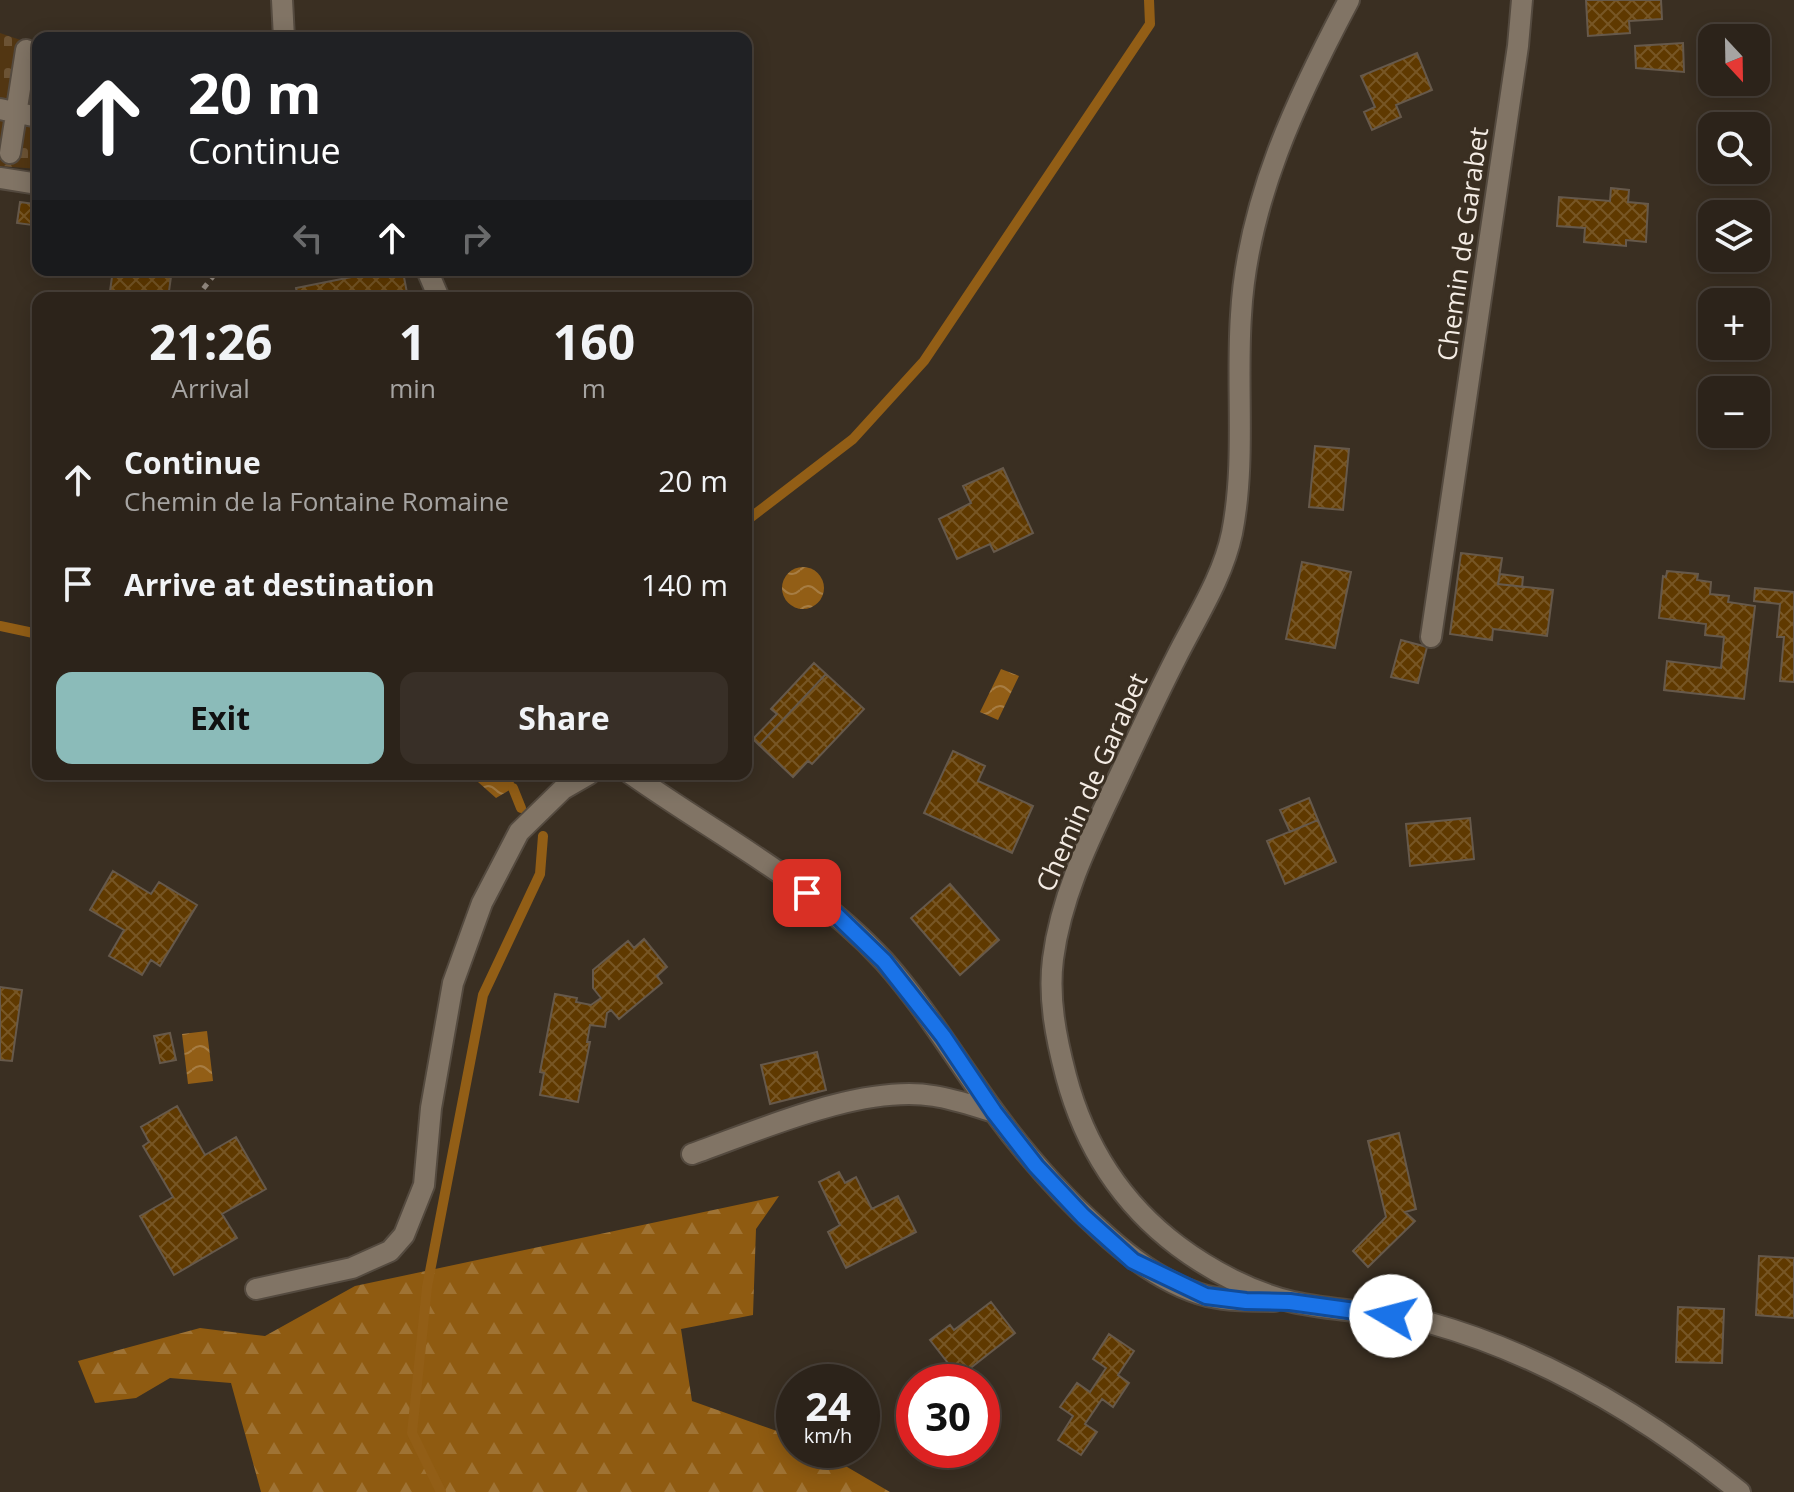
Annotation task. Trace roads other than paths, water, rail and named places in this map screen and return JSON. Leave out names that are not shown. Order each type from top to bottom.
[{"type":"street","points":[[282,0],[284,32]]},
{"type":"street","name":"Chemin de Garabet","points":[[1349,0],[1289,121],[1266,188],[1252,242],[1241,312],[1238,486],[1233,531],[1224,565],[1164,681],[1076,868],[1060,919],[1052,962],[1052,1011],[1062,1061],[1081,1124],[1096,1155],[1148,1220],[1180,1247],[1224,1274],[1290,1302],[1422,1321],[1481,1338],[1537,1362],[1649,1423],[1740,1492]]},
{"type":"street","name":"Chemin de Garabet","points":[[1431,637],[1522,0]]},
{"type":"street","points":[[10,153],[8,111],[26,50]]},
{"type":"street","points":[[8,111],[32,116]]},
{"type":"street","points":[[0,178],[32,183]]},
{"type":"street","points":[[256,1289],[352,1268],[390,1251],[404,1235],[424,1185],[431,1108],[453,983],[482,903],[519,832],[563,789],[579,780]]},
{"type":"street","points":[[640,780],[764,861],[829,908],[884,961],[943,1036],[994,1112],[1036,1166],[1083,1216],[1133,1261],[1206,1296],[1290,1302]]},
{"type":"street","points":[[692,1154],[831,1105],[875,1096],[932,1095],[994,1112]]},
{"type":"water","points":[[803,567],[818,573],[824,588],[818,603],[803,609],[788,603],[782,588],[788,573]]},
{"type":"water","points":[[1001,669],[1019,676],[998,720],[980,712]]},
{"type":"water","points":[[476,780],[514,780],[513,788],[496,798]]},
{"type":"water","points":[[207,1031],[213,1081],[188,1084],[182,1034]]},
{"type":"waterway","points":[[752,516],[853,439],[924,361],[1150,24],[1149,0]]},
{"type":"waterway","points":[[0,626],[32,633]]},
{"type":"waterway","points":[[513,788],[521,808]]},
{"type":"waterway","points":[[441,1492],[412,1433],[427,1287],[483,995],[540,874],[543,836]]}]
